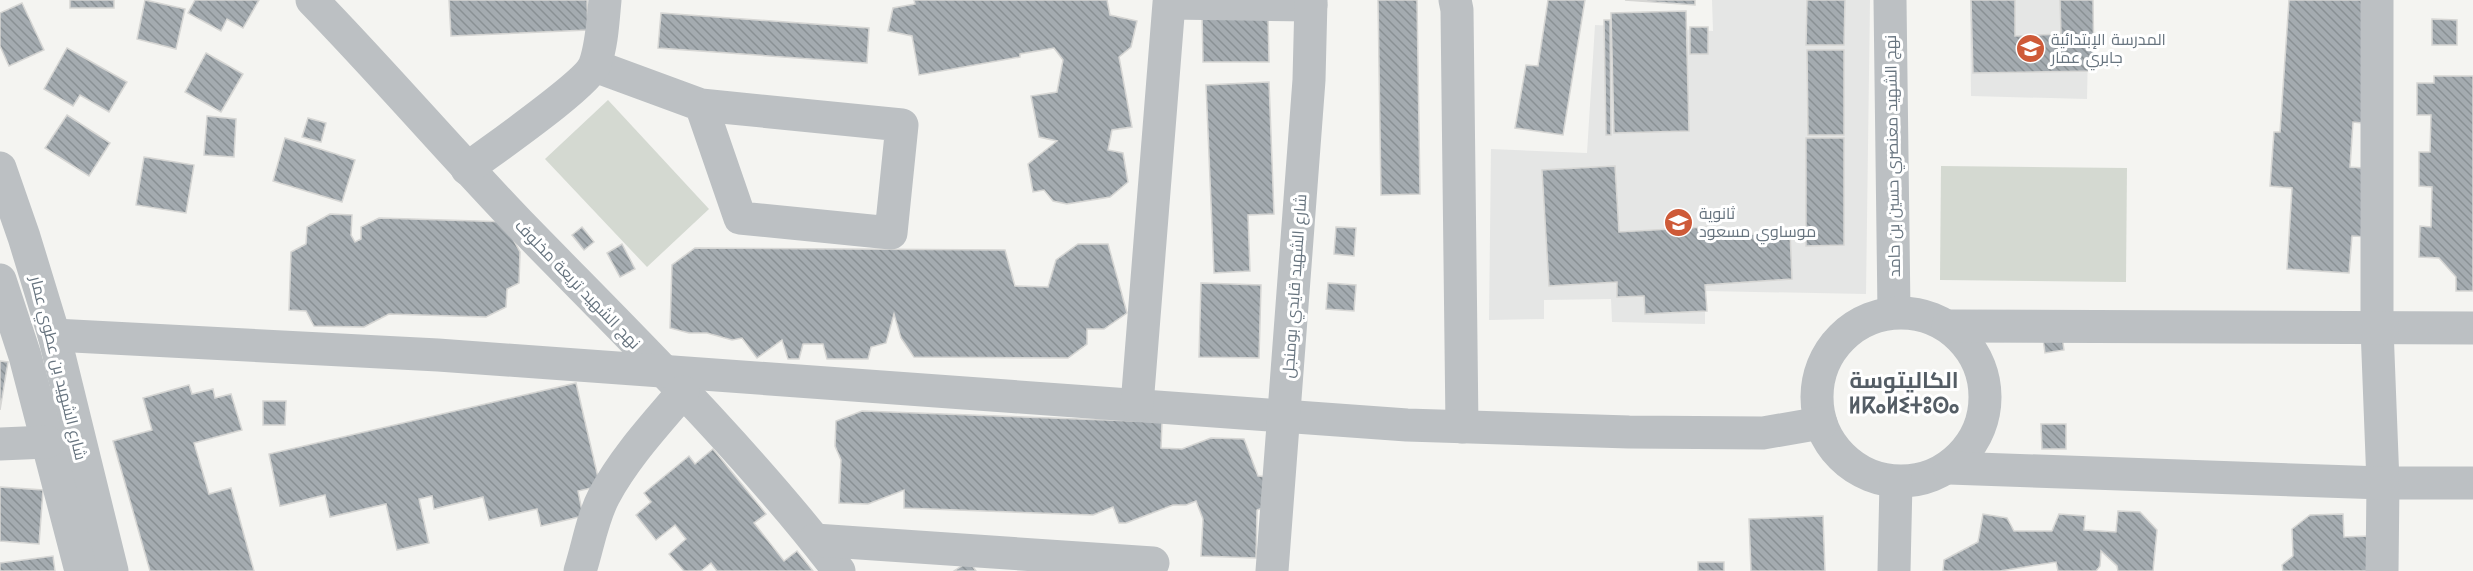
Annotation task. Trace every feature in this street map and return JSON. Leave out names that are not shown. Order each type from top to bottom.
[{"type":"street","name":"نهج الشهيد تريعة مخلوف","points":[[312,0],[466,169],[673,382],[794,512],[839,571]]},
{"type":"street","points":[[466,169],[560,98],[595,66],[603,30],[605,0]]},
{"type":"street","points":[[1455,0],[1457,10],[1462,427]]},
{"type":"street","name":"نهج الشهيد معنصري حسين بن حامد","points":[[1890,0],[1894,312]]},
{"type":"street","points":[[2377,0],[2377,328],[2383,483],[2382,571]]},
{"type":"street","points":[[1137,405],[1169,3],[1311,3]]},
{"type":"street","name":"شارع الشهيد قايدي بومنجل","points":[[1272,571],[1309,80],[1311,3]]},
{"type":"street","points":[[595,66],[701,105],[902,125],[891,233],[740,218],[701,105]]},
{"type":"street","name":"شارع الشهيد بن عطوي عمار","points":[[0,168],[54,335],[112,571]]},
{"type":"street","name":"شارع الشهيد بن عطوي عمار","points":[[3,297],[25,356],[81,571]]},
{"type":"street","points":[[1894,312],[1922,315],[1948,326],[1968,345],[1981,370],[1986,397],[1982,424],[1968,449],[1948,468],[1923,479],[1896,482],[1869,476],[1845,461],[1828,439],[1821,423],[1818,384],[1826,357],[1843,335],[1867,319],[1894,312]]},
{"type":"street","points":[[1948,326],[2473,328]]},
{"type":"street","points":[[54,335],[438,355],[673,382],[1137,405],[1407,425],[1629,432],[1763,433],[1821,423]]},
{"type":"street","points":[[580,571],[604,497],[673,382]]},
{"type":"street","points":[[0,444],[47,442]]},
{"type":"street","points":[[1948,468],[2383,483],[2473,483]]},
{"type":"street","points":[[1894,571],[1896,482]]},
{"type":"street","points":[[815,540],[1153,562]]},
{"type":"shaded area","name":"ثانوية موساوي مسعود","points":[[1712,0],[1870,0],[1866,294],[1705,291],[1705,324],[1612,322],[1611,299],[1544,300],[1544,319],[1489,320],[1491,149],[1587,153],[1595,25],[1713,31]]},
{"type":"shaded area","name":"المدرسة الإبتدائية جابري عمار","points":[[1970,0],[2089,0],[2087,99],[1971,96]]},
{"type":"shaded area","points":[[608,100],[709,209],[647,267],[545,159]]},
{"type":"shaded area","points":[[1941,166],[2127,168],[2126,282],[1940,280]]},
{"type":"building","points":[[70,0],[114,0],[114,8],[70,8]]},
{"type":"building","points":[[145,0],[185,9],[176,49],[137,39]]},
{"type":"building","points":[[195,0],[259,0],[243,28],[227,19],[221,31],[188,13]]},
{"type":"building","points":[[449,0],[587,0],[588,30],[451,36]]},
{"type":"building","points":[[914,0],[1107,0],[1110,15],[1137,21],[1131,47],[1119,57],[1132,127],[1112,130],[1108,150],[1123,153],[1128,182],[1110,197],[1067,204],[1053,201],[1044,190],[1033,192],[1028,164],[1057,141],[1039,137],[1031,96],[1057,92],[1063,60],[1054,48],[1020,54],[1020,57],[919,75],[912,36],[888,31],[893,8],[915,4]]},
{"type":"building","points":[[1378,0],[1417,0],[1420,194],[1381,195]]},
{"type":"building","points":[[1548,0],[1585,0],[1563,135],[1515,128],[1526,65],[1538,66]]},
{"type":"building","points":[[1625,0],[1695,0],[1695,5]]},
{"type":"building","points":[[1807,0],[1845,0],[1844,45],[1806,45]]},
{"type":"building","points":[[1971,0],[2015,0],[2015,36],[2061,34],[2060,0],[2093,0],[2094,71],[1973,73]]},
{"type":"building","points":[[2289,0],[2370,0],[2371,124],[2353,122],[2350,167],[2376,169],[2372,237],[2352,236],[2349,273],[2287,269],[2292,188],[2270,186],[2274,132],[2280,132]]},
{"type":"building","points":[[22,3],[44,50],[9,66],[0,46],[0,13]]},
{"type":"building","points":[[1686,11],[1689,131],[1614,133],[1611,13]]},
{"type":"building","points":[[661,13],[869,28],[867,63],[658,48]]},
{"type":"building","points":[[1202,15],[1268,15],[1269,62],[1203,62]]},
{"type":"building","points":[[2432,19],[2457,20],[2457,45],[2432,45]]},
{"type":"building","points":[[1604,20],[1610,20],[1611,135],[1606,135]]},
{"type":"building","points":[[1690,27],[1708,27],[1708,54],[1690,54]]},
{"type":"building","points":[[67,48],[127,82],[109,112],[80,95],[73,106],[44,89]]},
{"type":"building","points":[[1807,50],[1844,50],[1844,135],[1808,135]]},
{"type":"building","points":[[206,53],[243,74],[221,112],[185,92]]},
{"type":"building","points":[[2434,76],[2473,76],[2473,291],[2456,291],[2456,277],[2439,258],[2419,257],[2420,226],[2431,227],[2432,187],[2419,186],[2419,152],[2430,152],[2431,115],[2417,115],[2417,83],[2434,83]]},
{"type":"building","points":[[1269,82],[1274,214],[1248,215],[1250,271],[1214,273],[1206,85]]},
{"type":"building","points":[[67,115],[110,143],[89,176],[45,148]]},
{"type":"building","points":[[207,116],[236,119],[234,157],[204,155]]},
{"type":"building","points":[[308,118],[326,123],[321,142],[302,137]]},
{"type":"building","points":[[285,138],[355,160],[342,202],[273,181]]},
{"type":"building","points":[[1806,138],[1844,138],[1844,245],[1806,246]]},
{"type":"building","points":[[144,157],[194,165],[186,213],[136,205]]},
{"type":"building","points":[[1615,166],[1619,232],[1706,227],[1706,237],[1790,232],[1792,279],[1705,285],[1707,311],[1645,314],[1644,296],[1617,297],[1617,282],[1549,286],[1542,170]]},
{"type":"building","points":[[330,214],[352,215],[351,235],[355,242],[361,239],[361,227],[379,218],[513,222],[512,237],[520,252],[519,283],[507,289],[506,307],[486,317],[389,314],[364,327],[314,326],[306,311],[289,310],[291,252],[306,244],[307,227]]},
{"type":"building","points":[[582,227],[594,242],[584,250],[572,235]]},
{"type":"building","points":[[1336,227],[1356,228],[1354,256],[1334,254]]},
{"type":"building","points":[[622,244],[635,269],[620,277],[607,253]]},
{"type":"building","points":[[1078,244],[1108,244],[1127,313],[1104,329],[1087,329],[1087,344],[1068,358],[914,357],[901,338],[894,314],[886,343],[871,347],[868,359],[827,359],[823,344],[803,344],[799,359],[788,359],[782,340],[757,358],[742,338],[732,340],[707,333],[689,333],[670,328],[672,265],[695,248],[1005,250],[1015,286],[1048,287],[1056,260]]},
{"type":"building","points":[[1201,283],[1261,285],[1259,358],[1199,357]]},
{"type":"building","points":[[1328,283],[1356,285],[1354,311],[1326,309]]},
{"type":"building","points":[[2061,330],[2064,350],[2045,353],[2042,332]]},
{"type":"building","points":[[0,361],[8,362],[0,410]]},
{"type":"building","points":[[576,383],[600,486],[578,491],[583,516],[541,526],[537,509],[489,520],[483,497],[434,509],[432,496],[419,499],[429,543],[397,550],[386,504],[330,517],[325,495],[280,506],[269,454]]},
{"type":"building","points":[[189,385],[192,394],[213,389],[215,398],[231,394],[242,430],[194,443],[209,494],[231,488],[254,571],[150,571],[113,441],[152,430],[143,398]]},
{"type":"building","points":[[263,401],[286,401],[285,425],[263,425]]},
{"type":"building","points":[[862,411],[1162,422],[1161,448],[1182,449],[1211,438],[1244,439],[1258,476],[1273,477],[1273,504],[1257,510],[1256,558],[1201,556],[1203,519],[1196,501],[1186,505],[1173,505],[1126,523],[1119,523],[1113,507],[1093,515],[904,508],[904,490],[868,504],[839,503],[841,460],[835,446],[836,421]]},
{"type":"building","points":[[2041,424],[2066,424],[2066,449],[2042,449]]},
{"type":"building","points":[[713,449],[766,514],[754,523],[784,561],[797,551],[813,571],[717,571],[711,563],[701,571],[684,571],[669,554],[686,539],[675,525],[656,540],[636,515],[651,502],[644,493],[689,456],[695,464]]},
{"type":"building","points":[[0,487],[43,490],[39,544],[0,541]]},
{"type":"building","points":[[2118,511],[2140,512],[2157,530],[2153,571],[2118,571],[2117,566],[2101,551],[2100,566],[2096,571],[2058,571],[2056,562],[2000,571],[1943,571],[1944,560],[1978,542],[1983,514],[2007,518],[2014,531],[2052,531],[2059,514],[2085,516],[2084,530],[2116,532]]},
{"type":"building","points":[[2343,514],[2344,537],[2369,536],[2370,571],[2283,571],[2282,565],[2293,556],[2292,529],[2310,515]]},
{"type":"building","points":[[1823,516],[1825,571],[1751,571],[1749,519]]},
{"type":"building","points":[[53,556],[55,571],[0,571],[0,563]]},
{"type":"building","points":[[969,561],[976,571],[954,571]]},
{"type":"building","points":[[1698,562],[1724,562],[1724,571],[1698,571]]},
{"type":"place","name":"المدرسة الإبتدائية جابري عمار","points":[[2030,48]]},
{"type":"place","name":"ثانوية موساوي مسعود","points":[[1678,222]]},
{"type":"district","name":"الكاليتوسة ⵍⴽⴰⵍⵉⵜⵓⵙⴰ","points":[[1904,392]]}]
